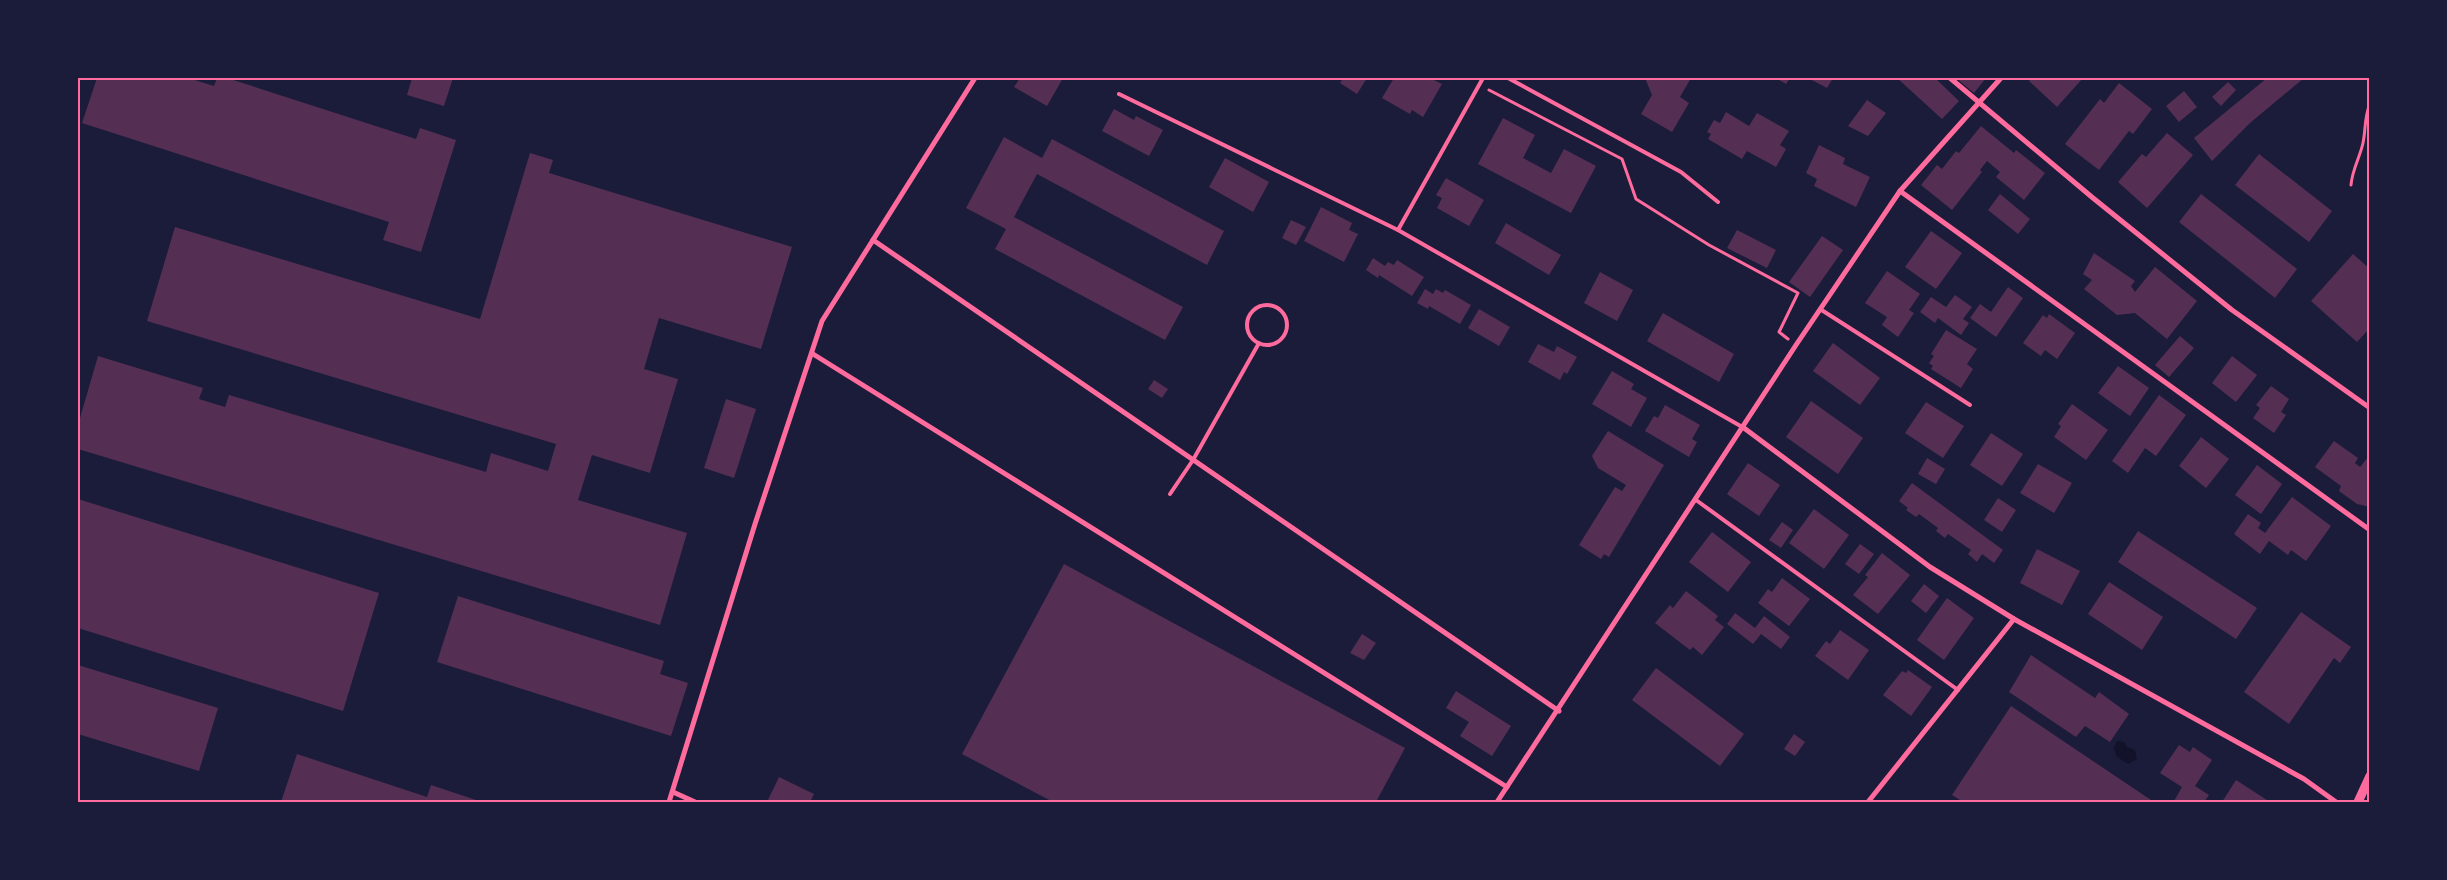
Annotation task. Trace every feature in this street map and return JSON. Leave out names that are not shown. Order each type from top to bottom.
[{"type":"street","points":[[669,802],[755,524],[813,354],[822,321],[975,78]]},
{"type":"street","points":[[1950,78],[1978,103],[2232,310],[2370,408]]},
{"type":"street","points":[[1497,802],[1559,711],[1796,345],[1900,191],[2001,78]]},
{"type":"street","points":[[1900,191],[2370,530]]},
{"type":"street","points":[[873,240],[1559,711]]},
{"type":"street","points":[[813,354],[1507,787]]},
{"type":"street","points":[[1744,428],[1930,567],[2014,619],[2304,779],[2336,802]]},
{"type":"street","points":[[1868,802],[2014,619]]},
{"type":"street","points":[[2358,802],[2370,776]]},
{"type":"street","points":[[673,792],[695,802]]},
{"type":"lane","points":[[1398,230],[1484,78]]},
{"type":"lane","points":[[1508,78],[1681,172],[1718,202]]},
{"type":"lane","points":[[1120,94],[1398,230],[1744,428]]},
{"type":"lane","points":[[1258,307],[1277,308],[1285,318],[1286,331],[1283,337],[1272,344],[1259,343],[1250,335],[1247,329],[1249,317],[1258,307]]},
{"type":"lane","points":[[1820,309],[1970,405]]},
{"type":"lane","points":[[1170,494],[1192,460],[1259,343]]},
{"type":"lane","points":[[1696,500],[1958,690]]},
{"type":"path","points":[[1479,85],[1622,159],[1636,199],[1709,245],[1798,293],[1779,332],[1796,345]]},
{"type":"path","points":[[2351,185],[2352,174],[2364,142],[2364,118],[2370,103]]},
{"type":"shaded area","points":[[2117,741],[2124,742],[2127,747],[2135,750],[2137,759],[2128,764],[2116,756],[2114,748]]},
{"type":"building","points":[[97,78],[188,78],[214,86],[217,78],[227,78],[416,139],[420,128],[456,140],[421,252],[383,240],[389,222],[82,123]]},
{"type":"building","points":[[412,78],[453,78],[444,106],[407,95]]},
{"type":"building","points":[[1020,78],[1063,78],[1047,106],[1014,87]]},
{"type":"building","points":[[1343,78],[1367,78],[1357,94],[1340,83]]},
{"type":"building","points":[[1394,78],[1418,78],[1422,80],[1423,78],[1430,78],[1442,84],[1423,117],[1412,110],[1410,114],[1382,98]]},
{"type":"building","points":[[1645,78],[1691,78],[1680,97],[1689,103],[1672,132],[1641,114],[1652,95]]},
{"type":"building","points":[[1776,78],[1790,78],[1786,84]]},
{"type":"building","points":[[1808,78],[1833,78],[1827,88]]},
{"type":"building","points":[[1897,78],[1935,78],[1959,101],[1942,119]]},
{"type":"building","points":[[1956,78],[1986,78],[1974,93]]},
{"type":"building","points":[[2032,78],[2083,78],[2057,107],[2029,81]]},
{"type":"building","points":[[2267,78],[2304,78],[2250,123],[2212,161],[2194,138]]},
{"type":"building","points":[[2228,82],[2236,90],[2221,106],[2212,97]]},
{"type":"building","points":[[2119,83],[2152,109],[2133,134],[2129,131],[2099,170],[2065,144],[2100,99],[2104,103]]},
{"type":"building","points":[[2184,91],[2197,107],[2179,122],[2166,106]]},
{"type":"building","points":[[1867,100],[1886,113],[1868,136],[1848,126]]},
{"type":"building","points":[[1114,109],[1134,120],[1136,116],[1163,130],[1149,156],[1102,131]]},
{"type":"building","points":[[1726,112],[1749,126],[1757,113],[1789,131],[1780,145],[1786,149],[1776,167],[1747,151],[1742,159],[1708,139],[1711,134],[1707,132],[1714,120],[1720,123]]},
{"type":"building","points":[[1503,118],[1535,135],[1523,158],[1551,173],[1564,149],[1596,166],[1571,213],[1478,164]]},
{"type":"building","points":[[1981,126],[2014,153],[2016,150],[2045,173],[2024,200],[1996,177],[2000,172],[1987,161],[1980,170],[1982,172],[1952,210],[1921,185],[1937,165],[1942,169],[1956,151],[1959,153]]},
{"type":"building","points":[[2167,133],[2193,155],[2147,208],[2118,182],[2142,154],[2146,157]]},
{"type":"building","points":[[1004,137],[1042,158],[1052,139],[1224,231],[1207,265],[1037,174],[1014,217],[1183,307],[1165,340],[995,249],[1006,229],[966,208]]},
{"type":"building","points":[[1819,145],[1845,158],[1843,164],[1870,177],[1856,207],[1814,186],[1817,179],[1806,173]]},
{"type":"building","points":[[530,153],[553,160],[549,173],[792,247],[761,349],[659,318],[644,369],[678,379],[650,473],[592,455],[578,500],[687,533],[660,625],[78,449],[78,425],[98,356],[203,388],[199,399],[225,407],[229,395],[486,472],[491,453],[548,471],[556,444],[147,321],[175,227],[480,319]]},
{"type":"building","points":[[2259,154],[2332,211],[2309,242],[2235,185]]},
{"type":"building","points":[[1225,158],[1269,182],[1253,212],[1209,187]]},
{"type":"building","points":[[1446,178],[1484,200],[1469,226],[1437,208],[1442,198],[1436,195]]},
{"type":"building","points":[[2000,194],[2030,219],[2018,234],[1988,210]]},
{"type":"building","points":[[2201,194],[2297,269],[2275,298],[2179,222]]},
{"type":"building","points":[[1321,207],[1352,223],[1349,230],[1358,234],[1344,262],[1304,241]]},
{"type":"building","points":[[1291,220],[1306,227],[1296,245],[1282,238]]},
{"type":"building","points":[[1506,223],[1561,255],[1549,275],[1495,243]]},
{"type":"building","points":[[1737,230],[1776,250],[1767,268],[1727,248]]},
{"type":"building","points":[[1931,231],[1962,253],[1936,289],[1905,267]]},
{"type":"building","points":[[1822,236],[1843,250],[1810,297],[1789,282]]},
{"type":"building","points":[[2094,253],[2135,281],[2131,286],[2135,292],[2155,267],[2197,301],[2167,339],[2135,313],[2117,315],[2084,289],[2092,280],[2083,274]]},
{"type":"building","points":[[2353,254],[2370,269],[2370,328],[2357,342],[2311,301]]},
{"type":"building","points":[[1373,258],[1385,266],[1388,262],[1394,265],[1397,260],[1424,277],[1412,296],[1379,275],[1378,278],[1366,270]]},
{"type":"building","points":[[1887,271],[1920,294],[1909,310],[1914,313],[1898,337],[1882,325],[1887,317],[1865,303]]},
{"type":"building","points":[[1600,272],[1633,290],[1617,321],[1584,303]]},
{"type":"building","points":[[2008,287],[2023,298],[1996,337],[1970,318],[1980,304],[1991,312]]},
{"type":"building","points":[[1425,289],[1433,294],[1436,289],[1443,293],[1445,290],[1471,305],[1460,324],[1429,306],[1428,309],[1417,303]]},
{"type":"building","points":[[1955,295],[1972,307],[1963,319],[1969,323],[1961,335],[1938,318],[1935,323],[1920,312],[1931,297],[1946,307]]},
{"type":"building","points":[[1479,309],[1510,327],[1499,346],[1468,328]]},
{"type":"building","points":[[1663,313],[1734,354],[1719,382],[1647,341]]},
{"type":"building","points":[[2049,314],[2075,333],[2057,359],[2045,350],[2041,356],[2023,343],[2043,315],[2047,318]]},
{"type":"building","points":[[1946,330],[1977,349],[1967,364],[1973,369],[1961,388],[1931,369],[1933,366],[1929,363],[1934,356],[1931,354]]},
{"type":"building","points":[[2180,336],[2194,348],[2169,377],[2155,365]]},
{"type":"building","points":[[1833,343],[1880,378],[1860,405],[1813,371]]},
{"type":"building","points":[[1538,344],[1554,352],[1557,346],[1577,357],[1567,374],[1564,372],[1560,380],[1528,362]]},
{"type":"building","points":[[2232,356],[2257,375],[2236,402],[2212,383]]},
{"type":"building","points":[[2118,366],[2149,388],[2130,416],[2098,393]]},
{"type":"building","points":[[1612,371],[1634,384],[1631,389],[1647,398],[1631,427],[1592,404]]},
{"type":"building","points":[[1154,380],[1168,389],[1162,398],[1148,389]]},
{"type":"building","points":[[2271,386],[2289,399],[2281,412],[2286,415],[2274,433],[2253,418],[2260,408],[2256,405]]},
{"type":"building","points":[[2159,395],[2186,415],[2156,456],[2145,448],[2128,473],[2112,461]]},
{"type":"building","points":[[726,399],[756,409],[734,478],[704,468]]},
{"type":"building","points":[[1811,401],[1863,438],[1838,474],[1786,437]]},
{"type":"building","points":[[1926,402],[1964,426],[1943,458],[1905,433]]},
{"type":"building","points":[[2072,404],[2108,430],[2086,460],[2054,437],[2061,426],[2058,424]]},
{"type":"building","points":[[1665,405],[1700,425],[1692,439],[1697,442],[1689,457],[1645,431],[1654,416],[1658,418]]},
{"type":"building","points":[[1608,431],[1664,465],[1609,557],[1604,554],[1601,559],[1579,545],[1615,487],[1622,491],[1626,485],[1598,468],[1592,456]]},
{"type":"building","points":[[1991,433],[2023,454],[2002,486],[1970,465]]},
{"type":"building","points":[[2201,437],[2229,459],[2206,488],[2179,466]]},
{"type":"building","points":[[2334,441],[2358,458],[2355,463],[2360,467],[2370,455],[2370,507],[2357,504],[2339,491],[2341,486],[2315,467]]},
{"type":"building","points":[[1927,458],[1945,469],[1936,484],[1918,474]]},
{"type":"building","points":[[1748,463],[1780,485],[1759,516],[1727,494]]},
{"type":"building","points":[[2038,464],[2072,483],[2054,513],[2020,493]]},
{"type":"building","points":[[2257,465],[2282,484],[2261,514],[2235,495]]},
{"type":"building","points":[[1912,483],[2003,550],[1994,563],[1982,554],[1977,562],[1968,554],[1971,550],[1948,534],[1945,538],[1936,531],[1938,528],[1919,514],[1916,517],[1906,510],[1908,508],[1899,501]]},
{"type":"building","points":[[2292,497],[2331,526],[2306,561],[2291,550],[2288,555],[2269,541],[2260,554],[2234,534],[2248,514],[2261,523],[2258,528],[2265,533]]},
{"type":"building","points":[[1998,498],[2016,510],[2002,532],[1984,520]]},
{"type":"building","points":[[78,499],[379,593],[343,711],[78,628]]},
{"type":"building","points":[[1814,509],[1849,535],[1824,569],[1789,543]]},
{"type":"building","points":[[1782,522],[1793,530],[1781,548],[1769,540]]},
{"type":"building","points":[[2138,531],[2257,608],[2236,639],[2118,562]]},
{"type":"building","points":[[1712,532],[1751,562],[1728,592],[1689,562]]},
{"type":"building","points":[[1860,544],[1874,554],[1859,574],[1845,564]]},
{"type":"building","points":[[2037,549],[2080,571],[2062,605],[2020,583]]},
{"type":"building","points":[[1882,553],[1910,575],[1878,614],[1853,595],[1868,577],[1865,575]]},
{"type":"building","points":[[1064,564],[1405,748],[1376,802],[1053,802],[962,754]]},
{"type":"building","points":[[1782,578],[1810,599],[1789,626],[1758,603],[1768,589],[1772,592]]},
{"type":"building","points":[[2109,582],[2163,617],[2142,650],[2088,614]]},
{"type":"building","points":[[1924,584],[1939,596],[1926,613],[1911,601]]},
{"type":"building","points":[[1686,591],[1718,616],[1715,620],[1724,627],[1702,655],[1693,647],[1690,650],[1655,623],[1670,605],[1673,608]]},
{"type":"building","points":[[458,596],[664,661],[660,674],[688,683],[671,736],[437,662]]},
{"type":"building","points":[[1947,598],[1974,618],[1944,660],[1917,640]]},
{"type":"building","points":[[2301,612],[2351,647],[2340,663],[2334,658],[2289,724],[2244,692]]},
{"type":"building","points":[[1735,613],[1755,628],[1764,616],[1790,637],[1781,649],[1761,634],[1753,644],[1727,624]]},
{"type":"building","points":[[1840,630],[1869,650],[1848,680],[1815,656],[1826,641],[1830,644]]},
{"type":"building","points":[[1362,634],[1376,643],[1364,660],[1350,653]]},
{"type":"building","points":[[2031,655],[2095,698],[2099,692],[2129,714],[2110,742],[2085,726],[2076,737],[2009,692]]},
{"type":"building","points":[[78,665],[218,708],[199,771],[78,734]]},
{"type":"building","points":[[1656,668],[1744,734],[1720,766],[1632,700]]},
{"type":"building","points":[[1908,670],[1932,687],[1911,716],[1883,695],[1902,671],[1906,673]]},
{"type":"building","points":[[1456,691],[1511,726],[1492,756],[1460,736],[1469,722],[1446,708]]},
{"type":"building","points":[[2011,706],[2154,802],[1963,802],[1952,795]]},
{"type":"building","points":[[1794,734],[1805,742],[1795,756],[1784,749]]},
{"type":"building","points":[[2179,745],[2190,752],[2193,747],[2212,760],[2195,786],[2209,795],[2204,802],[2174,801],[2182,787],[2160,773]]},
{"type":"building","points":[[297,754],[427,797],[431,785],[482,802],[281,802]]},
{"type":"building","points":[[779,777],[814,794],[810,802],[767,802]]},
{"type":"building","points":[[2236,780],[2270,802],[2222,802]]}]
